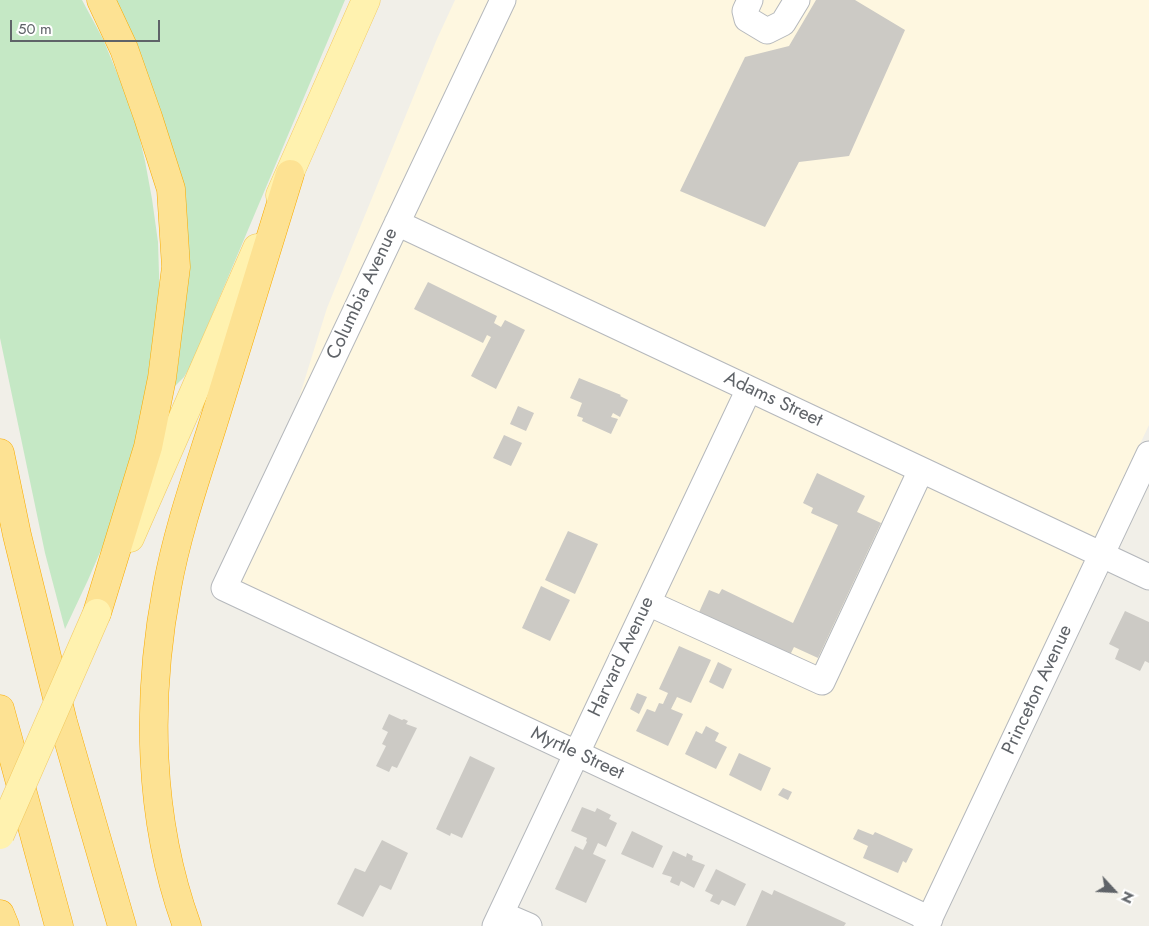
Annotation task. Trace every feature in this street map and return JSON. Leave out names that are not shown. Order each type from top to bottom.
[{"type":"highway","points":[[97,613],[148,447],[162,378],[176,267],[171,189],[124,49],[101,0]]},
{"type":"highway","points":[[187,926],[175,892],[162,834],[156,785],[153,716],[156,657],[167,587],[184,518],[290,174]]},
{"type":"highway","points":[[0,453],[17,535],[62,722],[122,926]]},
{"type":"highway","points":[[0,709],[59,926]]},
{"type":"highway","points":[[0,914],[5,926]]},
{"type":"main road","points":[[0,835],[366,0]]},
{"type":"street","name":"Columbia Avenue","points":[[224,588],[503,0]]},
{"type":"street","points":[[750,0],[745,11],[747,19],[768,32],[784,23],[797,0]]},
{"type":"street","name":"Adams Street","points":[[397,224],[1149,577]]},
{"type":"street","name":"Harvard Avenue","points":[[498,920],[749,389]]},
{"type":"street","name":"Princeton Avenue","points":[[928,922],[1149,454]]},
{"type":"street","points":[[648,603],[822,682],[921,470]]},
{"type":"street","name":"Myrtle Street","points":[[224,588],[928,922]]},
{"type":"street","points":[[498,920],[529,926]]},
{"type":"shaded area","points":[[455,0],[1149,0],[1149,425],[923,903],[240,587],[327,308],[437,39]]},
{"type":"green space","points":[[0,0],[82,0],[103,39],[134,114],[145,161],[158,242],[160,306],[155,368],[121,504],[65,629],[45,553],[0,338]]},
{"type":"green space","points":[[107,0],[345,0],[191,365],[184,377],[175,386],[180,348],[182,280]]},
{"type":"building","points":[[816,0],[855,0],[905,30],[849,156],[799,162],[765,227],[680,191],[745,57],[789,46]]},
{"type":"building","points":[[428,282],[497,316],[494,323],[501,327],[505,320],[525,330],[496,389],[471,376],[491,337],[487,335],[483,343],[414,309]]},
{"type":"building","points":[[579,378],[621,395],[628,400],[620,417],[613,413],[611,417],[618,419],[611,434],[582,421],[583,418],[577,416],[582,403],[570,398]]},
{"type":"building","points":[[518,406],[534,413],[526,431],[510,424]]},
{"type":"building","points":[[504,435],[522,443],[511,466],[493,458]]},
{"type":"building","points":[[817,473],[865,496],[857,512],[881,523],[818,658],[794,647],[787,661],[696,619],[709,590],[719,594],[722,589],[793,623],[838,525],[811,513],[813,508],[803,503]]},
{"type":"building","points":[[568,531],[598,544],[575,594],[545,580]]},
{"type":"building","points":[[541,586],[570,600],[550,641],[522,628]]},
{"type":"building","points":[[1125,611],[1149,622],[1149,663],[1145,661],[1140,671],[1115,659],[1119,649],[1109,644]]},
{"type":"building","points":[[679,646],[711,660],[691,703],[677,697],[671,709],[683,714],[668,746],[636,731],[647,709],[655,712],[659,703],[663,704],[668,693],[659,689]]},
{"type":"building","points":[[718,662],[732,669],[723,689],[709,682]]},
{"type":"building","points":[[637,693],[647,697],[639,714],[630,709]]},
{"type":"building","points":[[389,714],[408,721],[406,724],[417,728],[397,768],[392,766],[389,772],[376,766],[386,746],[382,744],[388,732],[382,729]]},
{"type":"building","points":[[706,726],[719,733],[715,741],[727,747],[716,769],[685,754],[696,731],[702,734]]},
{"type":"building","points":[[739,753],[771,768],[761,791],[729,775]]},
{"type":"building","points":[[470,756],[495,768],[462,838],[451,833],[450,836],[436,829]]},
{"type":"building","points":[[783,788],[792,792],[788,800],[778,795]]},
{"type":"building","points":[[582,807],[595,812],[597,808],[611,815],[609,819],[617,823],[606,847],[598,843],[593,854],[606,860],[586,903],[555,889],[575,846],[583,850],[587,842],[587,838],[571,831]]},
{"type":"building","points":[[858,829],[873,835],[875,832],[913,849],[906,863],[903,861],[898,873],[863,858],[868,846],[853,839]]},
{"type":"building","points":[[632,831],[663,846],[653,868],[621,854]]},
{"type":"building","points":[[382,840],[408,853],[391,890],[380,885],[363,917],[337,904],[355,868],[365,872]]},
{"type":"building","points":[[673,851],[686,857],[687,853],[693,856],[692,860],[705,865],[694,888],[681,881],[679,886],[670,882],[672,877],[662,874]]},
{"type":"building","points":[[716,869],[746,884],[735,906],[722,900],[719,905],[710,901],[713,895],[705,891]]},
{"type":"building","points":[[762,890],[772,895],[774,890],[846,923],[844,926],[746,926]]}]
